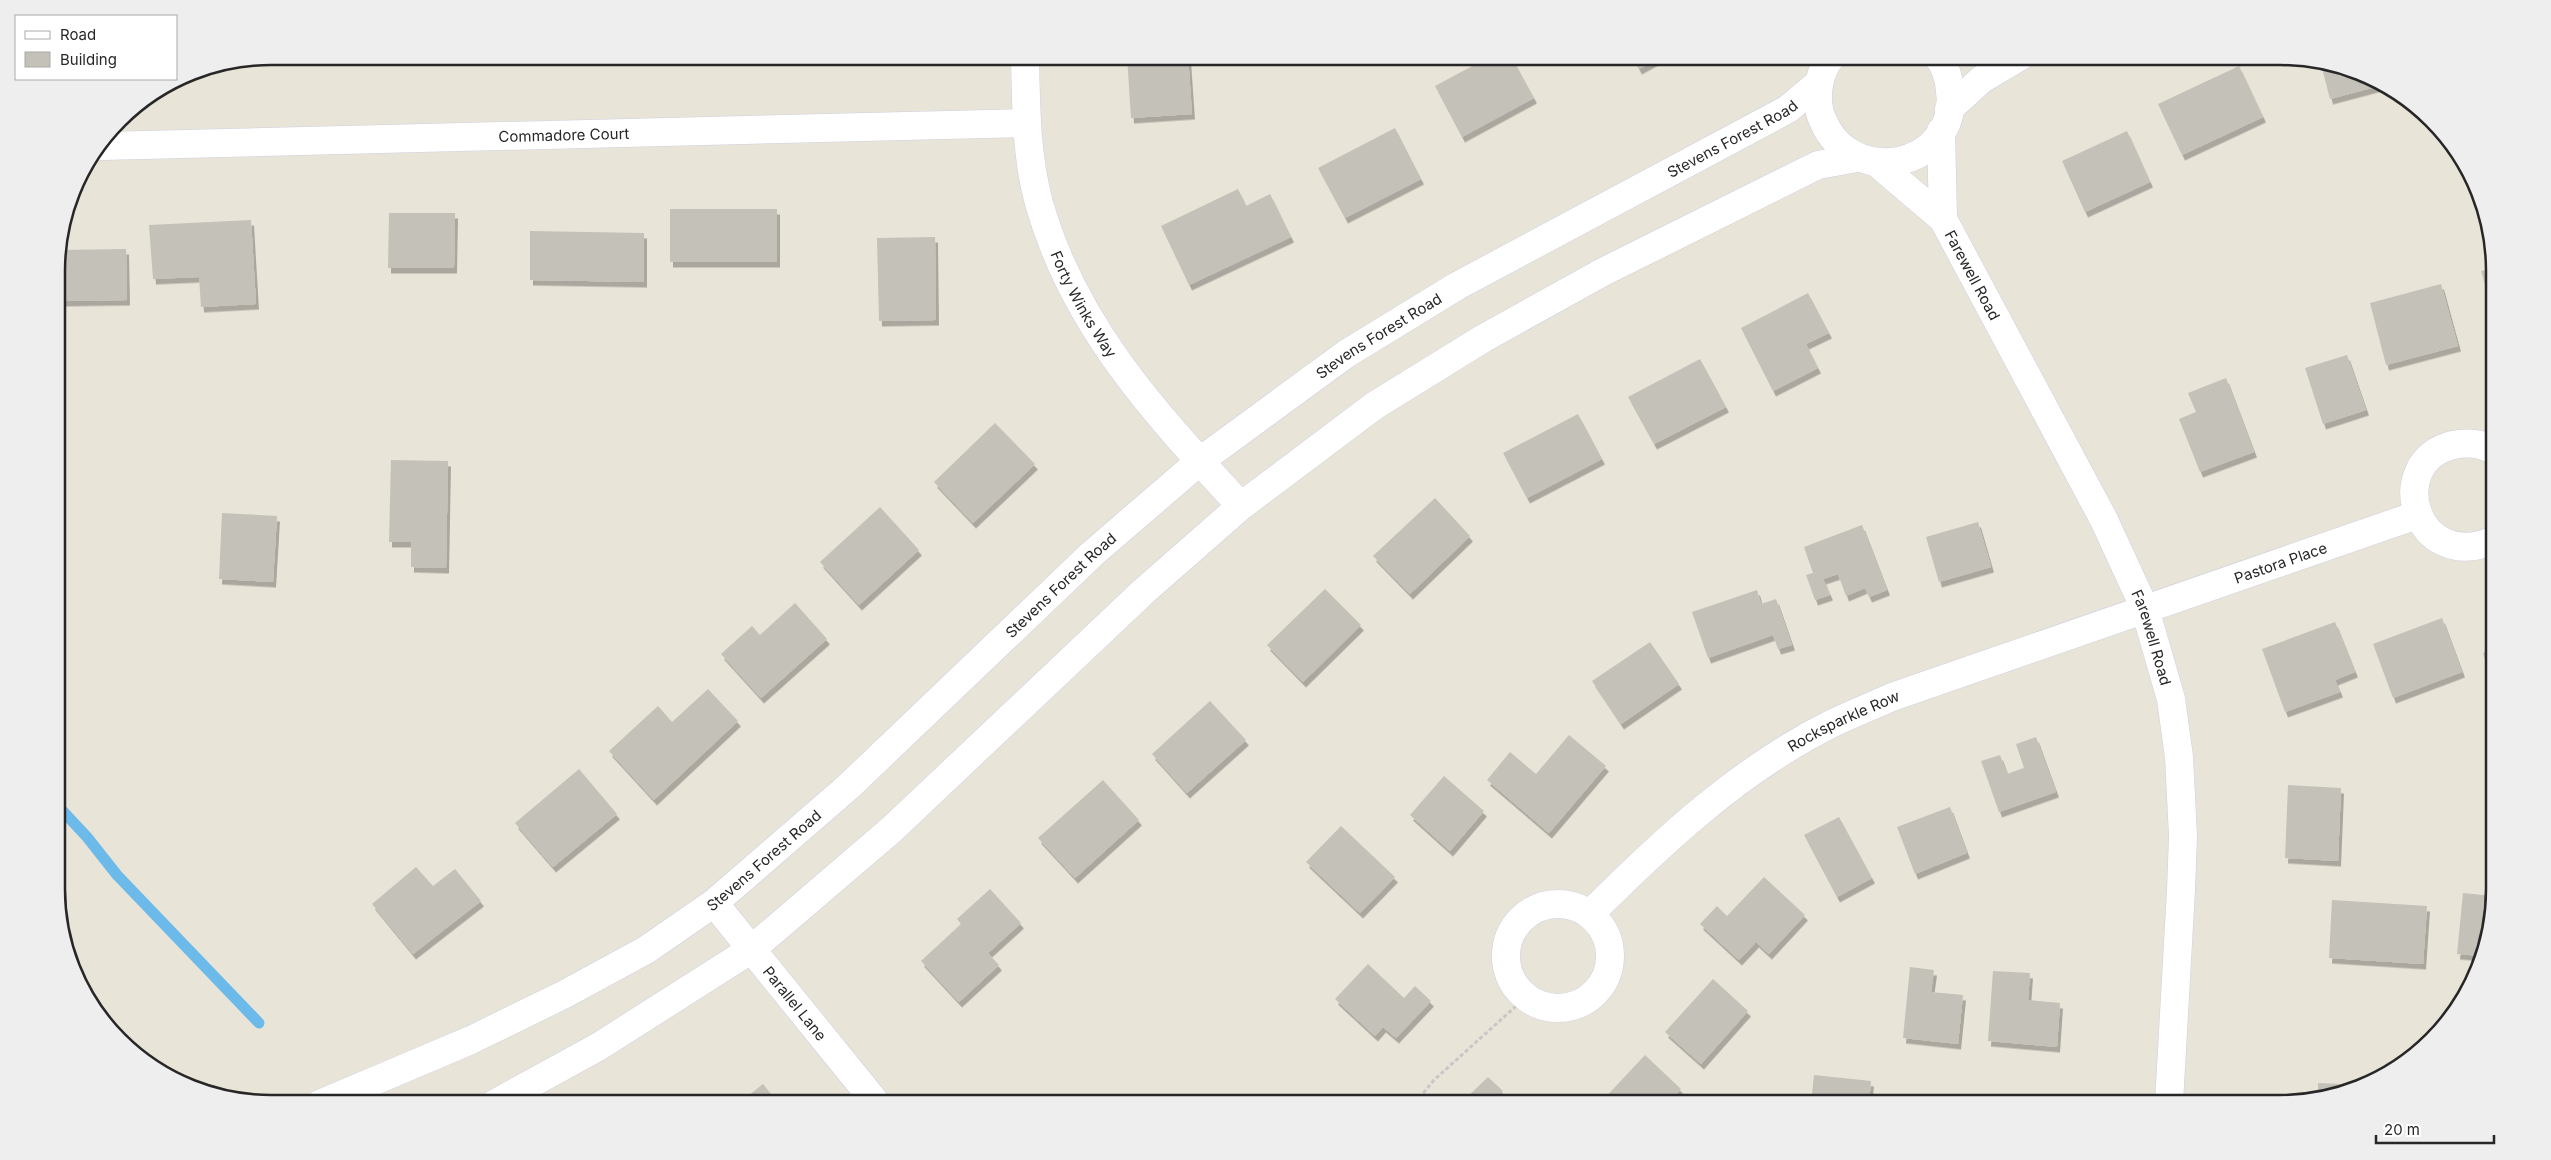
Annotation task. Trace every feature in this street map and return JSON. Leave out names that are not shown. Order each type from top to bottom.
[{"type":"street","name":"Forty Winks Way","points":[[1025,65],[1026,123],[1039,202],[1058,262],[1086,316],[1126,375],[1241,506]]},
{"type":"street","name":"Stevens Forest Road","points":[[341,1095],[471,1040],[566,994],[646,950],[714,903],[848,787],[1092,554],[1200,461],[1346,354],[1442,296],[1788,109],[1825,65]]},
{"type":"street","name":"Stevens Forest Road","points":[[1826,65],[1818,106],[1825,128],[1839,146],[1867,160]]},
{"type":"street","points":[[510,1095],[598,1047],[752,949],[891,830],[1144,591],[1241,506],[1374,406],[1484,338],[1604,272],[1748,198],[1818,165],[1867,160],[1899,162],[1919,154],[1935,140],[1952,102],[1949,80],[1942,65]]},
{"type":"street","points":[[1945,120],[1982,79],[2006,65]]},
{"type":"street","name":"Farewell Road","points":[[1943,219],[1945,120]]},
{"type":"street","name":"Commadore Court","points":[[108,146],[1026,123]]},
{"type":"street","name":"Farewell Road","points":[[1867,160],[1943,219],[2104,520],[2145,609],[2170,699],[2179,757],[2183,836],[2169,1095]]},
{"type":"street","points":[[2486,447],[2462,442],[2444,447],[2426,460],[2415,482],[2413,499],[2417,515],[2432,536],[2451,546],[2477,547],[2486,543]]},
{"type":"street","name":"Pastora Place","points":[[2145,609],[2417,515]]},
{"type":"street","name":"Rocksparkle Row","points":[[1590,914],[1650,854],[1704,808],[1769,761],[1832,724],[1892,697],[2145,609]]},
{"type":"street","name":"Parallel Lane","points":[[714,903],[870,1095]]},
{"type":"street","points":[[1550,903],[1572,904],[1590,914],[1608,938],[1611,957],[1607,976],[1594,995],[1574,1007],[1554,1009],[1525,998],[1507,973],[1504,951],[1514,926],[1531,910],[1550,903]]},
{"type":"path","points":[[1422,1095],[1434,1080],[1525,998]]},
{"type":"building","points":[[1128,65],[1189,65],[1192,114],[1131,118]]},
{"type":"building","points":[[1474,65],[1516,65],[1534,98],[1462,137],[1435,86]]},
{"type":"building","points":[[1637,65],[1646,65],[1639,69]]},
{"type":"building","points":[[2239,66],[2263,117],[2182,155],[2158,104]]},
{"type":"building","points":[[2322,70],[2346,76],[2374,87],[2330,99]]},
{"type":"building","points":[[1395,128],[1421,179],[1345,218],[1318,168]]},
{"type":"building","points":[[2127,131],[2150,182],[2085,212],[2062,161]]},
{"type":"building","points":[[1238,189],[1246,206],[1270,194],[1291,237],[1189,285],[1161,226]]},
{"type":"building","points":[[670,209],[777,209],[777,262],[670,262]]},
{"type":"building","points":[[389,213],[455,213],[454,268],[388,268]]},
{"type":"building","points":[[251,220],[256,304],[201,307],[199,277],[153,279],[149,225]]},
{"type":"building","points":[[530,231],[644,233],[644,282],[530,280]]},
{"type":"building","points":[[935,237],[936,320],[879,321],[877,238]]},
{"type":"building","points":[[126,249],[127,300],[65,301],[66,250]]},
{"type":"building","points":[[2486,270],[2486,288],[2481,271]]},
{"type":"building","points":[[2441,284],[2458,346],[2386,365],[2370,303]]},
{"type":"building","points":[[1808,293],[1829,333],[1806,344],[1818,368],[1773,391],[1741,328]]},
{"type":"building","points":[[2347,355],[2366,410],[2323,424],[2305,368]]},
{"type":"building","points":[[1700,359],[1726,407],[1654,444],[1628,397]]},
{"type":"building","points":[[2226,378],[2254,452],[2200,472],[2179,419],[2196,412],[2188,393]]},
{"type":"building","points":[[1578,414],[1602,459],[1527,498],[1503,453]]},
{"type":"building","points":[[995,423],[1035,464],[973,523],[934,482]]},
{"type":"building","points":[[391,460],[448,461],[446,568],[411,567],[411,542],[389,542]]},
{"type":"building","points":[[1435,498],[1470,536],[1410,594],[1373,556]]},
{"type":"building","points":[[880,507],[919,550],[859,605],[820,562]]},
{"type":"building","points":[[222,513],[277,516],[273,582],[219,579]]},
{"type":"building","points":[[1978,522],[1991,567],[1939,582],[1926,537]]},
{"type":"building","points":[[1862,525],[1887,590],[1869,597],[1865,588],[1846,596],[1838,574],[1823,579],[1830,595],[1815,600],[1806,575],[1813,573],[1804,547]]},
{"type":"building","points":[[1325,589],[1361,625],[1303,682],[1267,645]]},
{"type":"building","points":[[1757,590],[1761,604],[1776,599],[1792,645],[1778,649],[1773,635],[1708,658],[1692,612]]},
{"type":"building","points":[[795,603],[827,639],[761,698],[721,654],[752,626],[760,635]]},
{"type":"building","points":[[2442,618],[2462,672],[2393,698],[2373,644]]},
{"type":"building","points":[[2335,622],[2355,672],[2335,680],[2340,692],[2285,712],[2262,649]]},
{"type":"building","points":[[1650,642],[1679,684],[1621,724],[1592,681]]},
{"type":"building","points":[[2486,652],[2486,663],[2483,653]]},
{"type":"building","points":[[708,689],[738,721],[654,800],[609,751],[658,706],[672,722]]},
{"type":"building","points":[[1210,701],[1246,740],[1187,793],[1152,754]]},
{"type":"building","points":[[1569,735],[1606,766],[1549,833],[1487,780],[1510,752],[1536,774]]},
{"type":"building","points":[[2036,737],[2056,792],[1999,812],[1981,761],[2000,755],[2007,774],[2024,768],[2016,744]]},
{"type":"building","points":[[579,769],[617,814],[553,867],[515,823]]},
{"type":"building","points":[[1444,776],[1484,811],[1450,851],[1410,815]]},
{"type":"building","points":[[1103,780],[1139,820],[1075,878],[1038,838]]},
{"type":"building","points":[[2288,785],[2341,788],[2338,861],[2285,858]]},
{"type":"building","points":[[1950,807],[1967,853],[1915,874],[1897,827]]},
{"type":"building","points":[[1839,817],[1872,878],[1837,897],[1804,835]]},
{"type":"building","points":[[1341,826],[1395,877],[1360,913],[1306,862]]},
{"type":"building","points":[[416,867],[433,886],[455,869],[481,901],[413,954],[372,904]]},
{"type":"building","points":[[1764,877],[1805,915],[1769,954],[1756,942],[1739,960],[1700,924],[1717,906],[1727,916]]},
{"type":"building","points":[[990,889],[1021,923],[988,953],[999,965],[959,1002],[921,961],[961,924],[957,919]]},
{"type":"building","points":[[2463,893],[2486,895],[2482,929],[2475,955],[2457,954]]},
{"type":"building","points":[[2332,900],[2427,906],[2423,964],[2329,958]]},
{"type":"building","points":[[1368,964],[1404,998],[1415,986],[1431,1001],[1396,1038],[1383,1027],[1375,1036],[1335,999]]},
{"type":"building","points":[[1910,967],[1934,970],[1931,992],[1963,995],[1958,1044],[1903,1038]]},
{"type":"building","points":[[1993,971],[2030,973],[2028,1000],[2060,1003],[2057,1047],[1988,1041]]},
{"type":"building","points":[[1713,979],[1748,1011],[1701,1064],[1665,1032]]},
{"type":"building","points":[[1645,1055],[1681,1089],[1675,1095],[1608,1095]]},
{"type":"building","points":[[1814,1075],[1871,1081],[1870,1095],[1812,1095]]},
{"type":"building","points":[[1488,1077],[1503,1091],[1499,1095],[1469,1095]]},
{"type":"building","points":[[2318,1083],[2345,1084],[2333,1088],[2318,1091]]},
{"type":"building","points":[[763,1084],[772,1095],[749,1095]]},
{"type":"waterway","points":[[65,813],[87,837],[117,875],[259,1023]]}]
